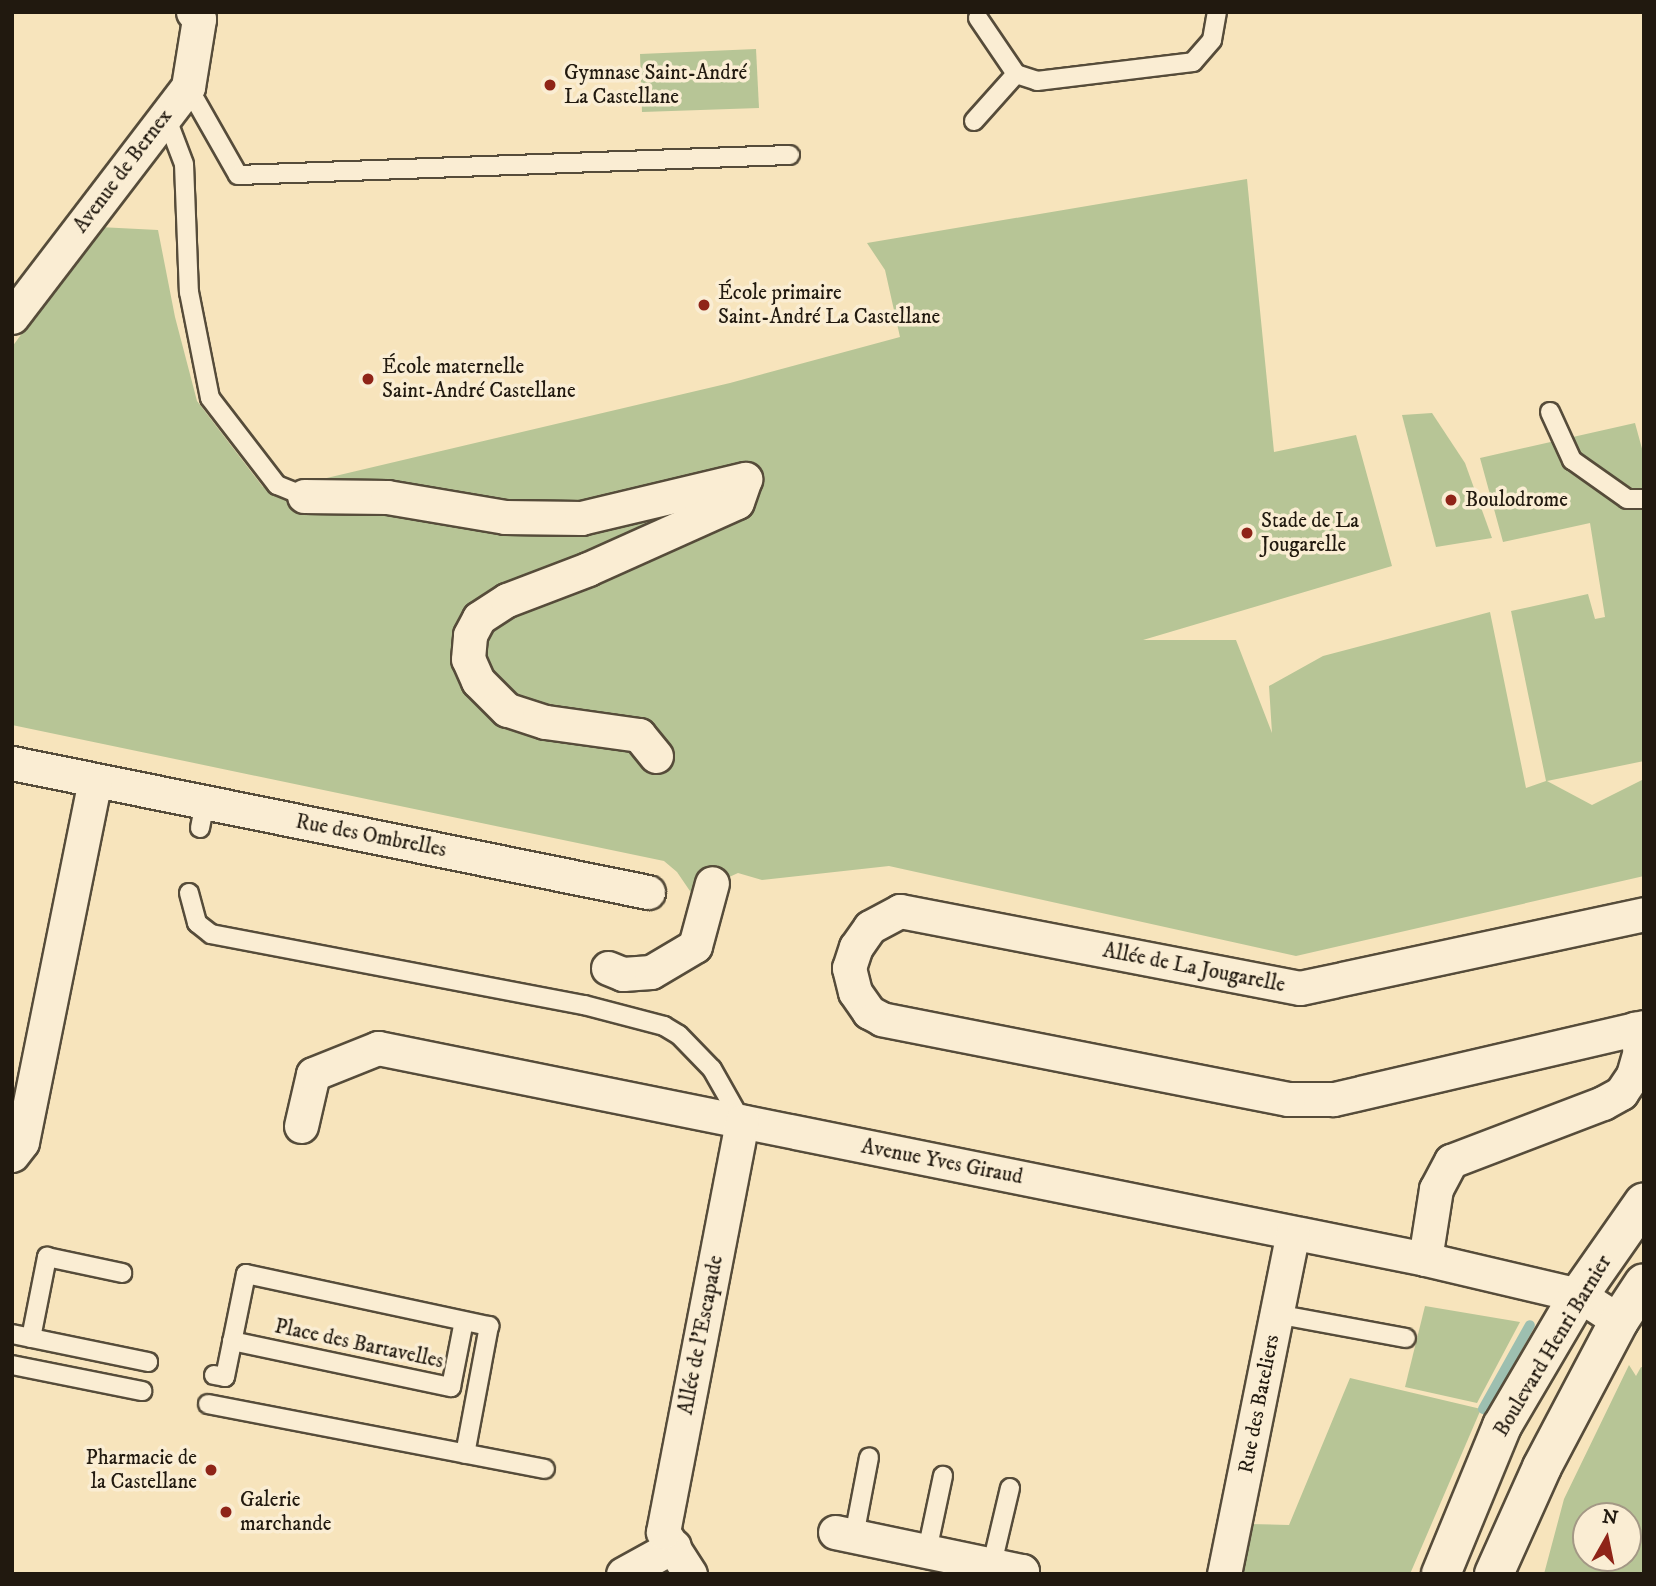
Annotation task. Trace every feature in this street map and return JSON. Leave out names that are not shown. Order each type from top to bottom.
[{"type":"main road","name":"Boulevard Henri Barnier","points":[[1441,1574],[1502,1426],[1579,1295],[1644,1202]]},
{"type":"main road","name":"Boulevard Henri Barnier","points":[[1494,1574],[1542,1467],[1619,1321],[1644,1283]]},
{"type":"street","points":[[188,87],[199,19],[192,12]]},
{"type":"street","name":"Avenue de Bernex","points":[[12,317],[188,87]]},
{"type":"street","points":[[304,496],[387,497],[505,517],[581,518],[745,479],[737,502],[588,569],[507,600],[480,618],[470,635],[468,659],[478,681],[507,710],[545,722],[639,735],[656,756]]},
{"type":"street","name":"Rue des Ombrelles","points":[[12,763],[95,780],[202,815],[648,892]]},
{"type":"street","points":[[12,1156],[22,1142],[95,780]]},
{"type":"street","points":[[608,968],[623,974],[651,972],[695,946],[712,883]]},
{"type":"street","name":"Allée de La Jougarelle","points":[[1639,1028],[1333,1099],[1287,1098],[881,1019],[869,1012],[855,992],[849,968],[856,947],[870,927],[900,911],[1300,988],[1644,914]]},
{"type":"street","points":[[1426,1259],[1436,1189],[1451,1161],[1603,1103],[1621,1093],[1633,1075],[1640,1051],[1639,1028]]},
{"type":"street","name":"Avenue Yves Giraud","points":[[301,1126],[313,1074],[378,1048],[1426,1259],[1579,1295],[1619,1321]]},
{"type":"street","name":"Allée de l'Escapade","points":[[682,1560],[663,1532],[742,1122]]},
{"type":"street","name":"Rue des Bateliers","points":[[1224,1574],[1293,1233]]},
{"type":"street","points":[[844,1534],[1007,1569]]},
{"type":"street","points":[[623,1574],[682,1560]]},
{"type":"lane","points":[[978,18],[1016,74],[1037,81],[1193,62],[1212,40],[1217,12]]},
{"type":"lane","points":[[974,121],[1016,74]]},
{"type":"lane","points":[[188,87],[238,174],[790,155]]},
{"type":"lane","points":[[165,114],[184,164],[189,292],[210,398],[277,485],[304,496]]},
{"type":"lane","points":[[1550,412],[1572,460],[1627,499],[1644,499]]},
{"type":"lane","points":[[189,893],[197,923],[211,934],[584,1005],[664,1026],[679,1035],[712,1069],[742,1122]]},
{"type":"lane","points":[[31,1338],[47,1257],[122,1273]]},
{"type":"lane","points":[[214,1375],[225,1377],[246,1274],[489,1326],[465,1454]]},
{"type":"lane","points":[[1276,1314],[1406,1338]]},
{"type":"lane","name":"Place des Bartavelles","points":[[232,1341],[451,1387],[464,1321]]},
{"type":"lane","points":[[12,1335],[148,1362]]},
{"type":"lane","points":[[12,1365],[142,1391]]},
{"type":"lane","points":[[208,1404],[545,1469]]},
{"type":"lane","points":[[844,1534],[869,1457]]},
{"type":"lane","points":[[928,1551],[943,1476]]},
{"type":"lane","points":[[1007,1569],[1010,1488]]},
{"type":"green space","points":[[756,49],[759,108],[642,112],[640,54]]},
{"type":"green space","points":[[1247,179],[1274,452],[1356,435],[1392,566],[1143,640],[1236,640],[1272,733],[1269,686],[1323,656],[1490,612],[1526,788],[1546,781],[1511,611],[1588,594],[1595,619],[1605,617],[1590,523],[1503,542],[1480,458],[1635,423],[1644,456],[1644,761],[1547,781],[1592,805],[1644,779],[1644,876],[1296,956],[889,866],[762,880],[738,873],[692,894],[677,872],[664,861],[12,725],[12,347],[99,227],[158,230],[175,317],[197,401],[263,487],[314,481],[730,383],[900,337],[885,270],[867,243]]},
{"type":"green space","name":"Boulodrome","points":[[1432,413],[1465,463],[1492,538],[1436,547],[1402,415]]},
{"type":"green space","points":[[1425,1306],[1520,1322],[1477,1403],[1405,1387]]},
{"type":"green space","points":[[1629,1365],[1636,1376],[1641,1367],[1644,1368],[1644,1574],[1544,1574],[1564,1499]]},
{"type":"green space","points":[[1350,1378],[1481,1409],[1410,1574],[1238,1574],[1249,1524],[1289,1525]]},
{"type":"waterway","points":[[1483,1409],[1530,1325]]},
{"type":"place","name":"Gymnase Saint-André La Castellane","points":[[550,85]]},
{"type":"place","name":"École primaire Saint-André La Castellane","points":[[704,305]]},
{"type":"place","name":"École maternelle Saint-André Castellane","points":[[368,379]]},
{"type":"place","name":"Boulodrome","points":[[1451,500]]},
{"type":"place","name":"Stade de La Jougarelle","points":[[1247,533]]},
{"type":"place","name":"Pharmacie de la Castellane","points":[[211,1470]]},
{"type":"place","name":"Galerie marchande","points":[[226,1512]]}]
